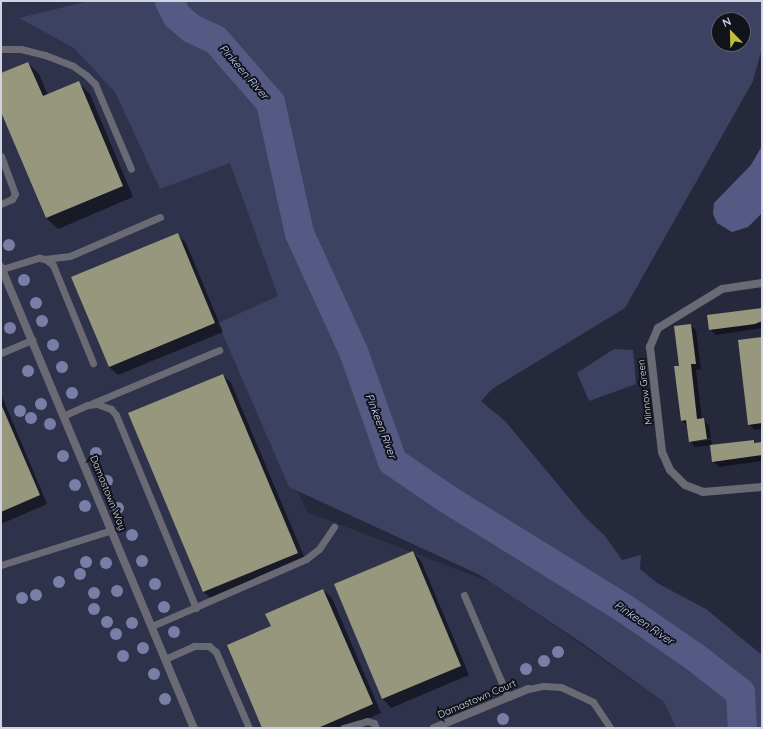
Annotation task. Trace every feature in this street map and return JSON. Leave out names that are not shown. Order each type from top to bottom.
[{"type":"street","name":"Damastown Way","points":[[1,268],[64,415],[194,728]]},
{"type":"street","name":"Minnow Green","points":[[762,283],[733,286],[715,293],[658,328],[650,347],[662,452],[670,470],[685,485],[703,492],[762,486]]},
{"type":"street","name":"Damastown Court","points":[[434,728],[528,689]]},
{"type":"lane","points":[[1,49],[21,49],[45,55],[72,66],[86,75],[95,84],[131,169]]},
{"type":"lane","points":[[1,156],[15,194],[12,199],[1,204]]},
{"type":"lane","points":[[1,268],[31,258],[45,259],[70,256],[160,217]]},
{"type":"lane","points":[[45,259],[53,265],[93,363]]},
{"type":"lane","points":[[1,353],[32,340]]},
{"type":"lane","points":[[64,415],[219,350]]},
{"type":"lane","points":[[87,405],[104,405],[116,415],[196,608]]},
{"type":"lane","points":[[152,626],[306,559],[319,549],[334,527]]},
{"type":"lane","points":[[1,565],[112,530]]},
{"type":"lane","points":[[464,595],[508,697]]},
{"type":"lane","points":[[165,659],[194,646],[209,646],[216,652],[249,728]]},
{"type":"lane","points":[[528,689],[543,686],[561,687],[593,702],[610,727]]},
{"type":"lane","points":[[343,728],[367,721],[374,723],[376,728]]},
{"type":"shaded area","points":[[1,1],[246,1],[284,297],[223,326],[307,512],[493,583],[664,702],[676,728],[1,728]]},
{"type":"shaded area","points":[[89,1],[762,1],[762,48],[753,81],[625,308],[492,389],[481,401],[505,421],[585,517],[605,536],[622,560],[641,555],[640,569],[657,583],[706,609],[762,655],[762,728],[676,728],[664,702],[582,643],[480,575],[289,487],[218,323],[278,296],[230,163],[160,189],[115,92],[74,48],[19,18]]},
{"type":"shaded area","points":[[762,146],[762,213],[748,227],[732,232],[717,223],[713,214],[714,203],[751,165]]},
{"type":"shaded area","points":[[614,349],[633,350],[636,384],[589,401],[577,373]]},
{"type":"building","points":[[28,62],[43,96],[79,81],[123,186],[46,218],[1,112],[1,73]]},
{"type":"building","points":[[178,233],[215,323],[109,367],[71,277]]},
{"type":"building","points":[[762,308],[762,321],[755,324],[709,330],[707,315]]},
{"type":"building","points":[[691,324],[696,364],[691,364],[697,419],[704,418],[707,439],[689,442],[686,420],[681,421],[674,366],[679,366],[674,326]]},
{"type":"building","points":[[762,337],[762,423],[748,425],[738,340]]},
{"type":"building","points":[[223,374],[298,553],[203,592],[128,413]]},
{"type":"building","points":[[1,404],[40,495],[1,512]]},
{"type":"building","points":[[754,440],[754,443],[762,442],[762,455],[712,462],[710,445]]},
{"type":"building","points":[[413,551],[461,666],[382,699],[334,584]]},
{"type":"building","points":[[323,589],[373,704],[318,728],[262,728],[227,645],[271,626],[265,614]]},
{"type":"waterway","name":"Pinkeen River","points":[[169,1],[176,15],[191,28],[215,39],[270,102],[299,233],[353,351],[392,461],[446,498],[624,608],[695,657],[740,692],[742,728]]}]
